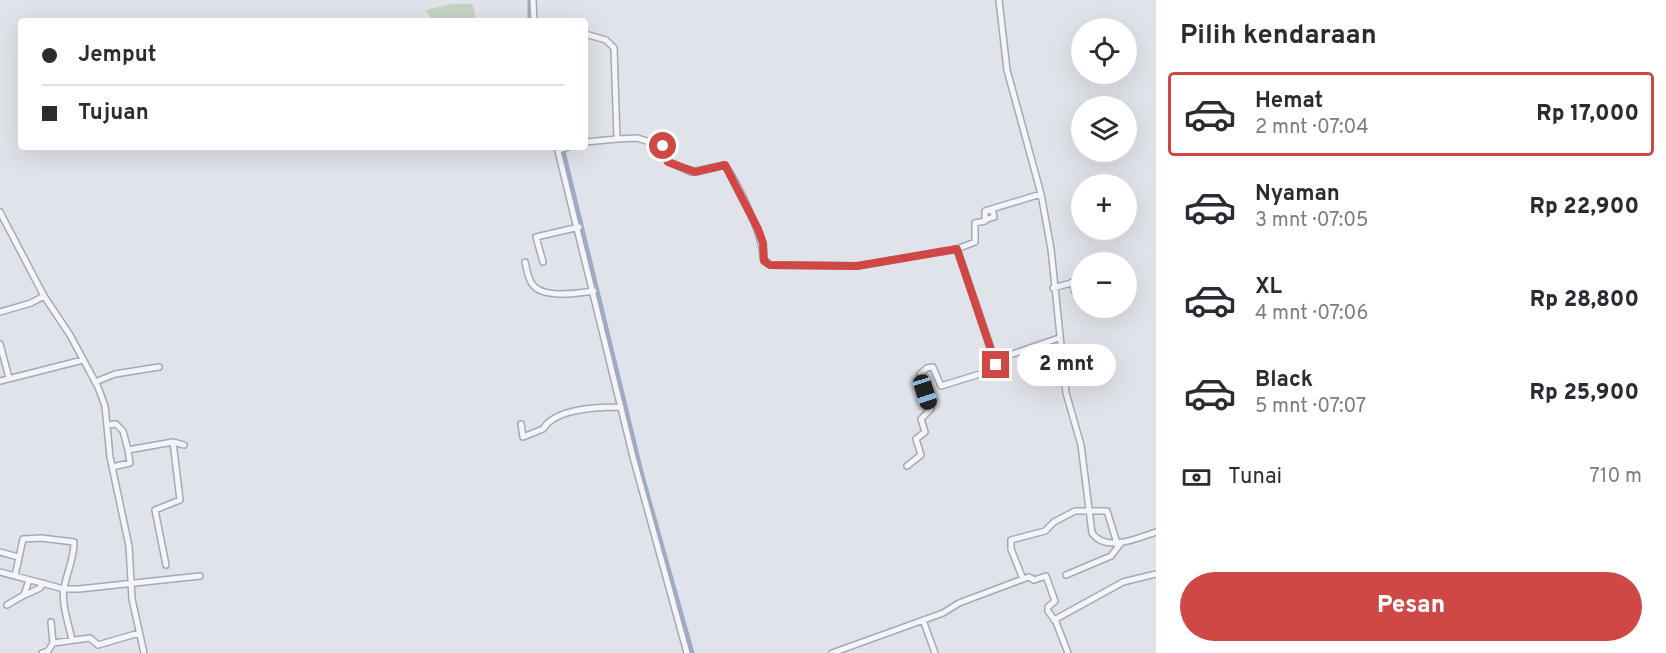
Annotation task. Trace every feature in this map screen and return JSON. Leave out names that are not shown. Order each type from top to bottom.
[{"type":"street","points":[[533,0],[534,18]]},
{"type":"street","points":[[999,0],[1007,70],[1041,194],[1051,249],[1053,288],[1066,393],[1081,446],[1093,535],[1101,540],[1119,543],[1156,532]]},
{"type":"street","points":[[588,35],[606,40],[614,48],[617,139]]},
{"type":"street","points":[[588,142],[637,138],[663,146],[668,162],[691,172],[725,165],[758,229],[763,243],[764,261],[770,265],[857,266],[957,249],[975,242],[975,223],[985,220],[984,212],[1041,194]]},
{"type":"street","points":[[561,150],[621,407],[687,653]]},
{"type":"street","points":[[0,212],[44,296],[95,382],[105,406],[112,467],[129,546],[131,584],[144,653]]},
{"type":"street","points":[[543,262],[537,237],[579,228]]},
{"type":"street","points":[[907,466],[921,455],[916,439],[925,432],[921,419],[930,411],[921,374],[927,368],[933,367],[941,386],[996,369],[995,360],[957,249]]},
{"type":"street","points":[[525,262],[533,285],[539,289],[555,292],[594,291]]},
{"type":"street","points":[[1053,288],[1071,282]]},
{"type":"street","points":[[0,312],[31,303],[44,296]]},
{"type":"street","points":[[995,360],[1059,338]]},
{"type":"street","points":[[0,344],[9,378]]},
{"type":"street","points":[[0,381],[83,360]]},
{"type":"street","points":[[95,382],[116,374],[159,367]]},
{"type":"street","points":[[521,424],[523,437],[543,429],[546,422],[559,415],[592,407],[621,407]]},
{"type":"street","points":[[108,425],[116,424],[123,431],[130,463],[112,467]]},
{"type":"street","points":[[128,450],[173,442],[184,445]]},
{"type":"street","points":[[166,565],[155,510],[180,500],[173,442]]},
{"type":"street","points":[[1023,579],[1011,549],[1011,540],[1045,531],[1054,522],[1075,511],[1107,511],[1119,543]]},
{"type":"street","points":[[15,576],[21,542],[26,539],[41,537],[74,542],[74,557],[63,589],[72,640]]},
{"type":"street","points":[[1066,576],[1111,556],[1119,543]]},
{"type":"street","points":[[0,552],[18,557]]},
{"type":"street","points":[[0,572],[63,589],[200,576]]},
{"type":"street","points":[[1054,620],[1123,582],[1156,574]]},
{"type":"street","points":[[832,653],[923,620],[1023,579],[1034,580],[1048,577],[1055,601],[1047,609],[1068,653]]},
{"type":"street","points":[[24,595],[29,580]]},
{"type":"street","points":[[7,605],[40,588],[43,583]]},
{"type":"street","points":[[923,620],[935,653]]},
{"type":"street","points":[[42,653],[48,651],[53,643],[51,622]]},
{"type":"street","points":[[53,643],[90,638],[98,645],[139,633]]},
{"type":"green space","points":[[451,4],[473,4],[476,18],[430,18],[426,10]]},
{"type":"waterway","points":[[530,0],[530,18]]},
{"type":"waterway","points":[[563,150],[642,476],[692,653]]},
{"type":"route","points":[[663,146],[668,162],[691,172],[725,165],[758,229],[763,243],[763,258],[767,264],[857,266],[957,249],[996,365]]}]
